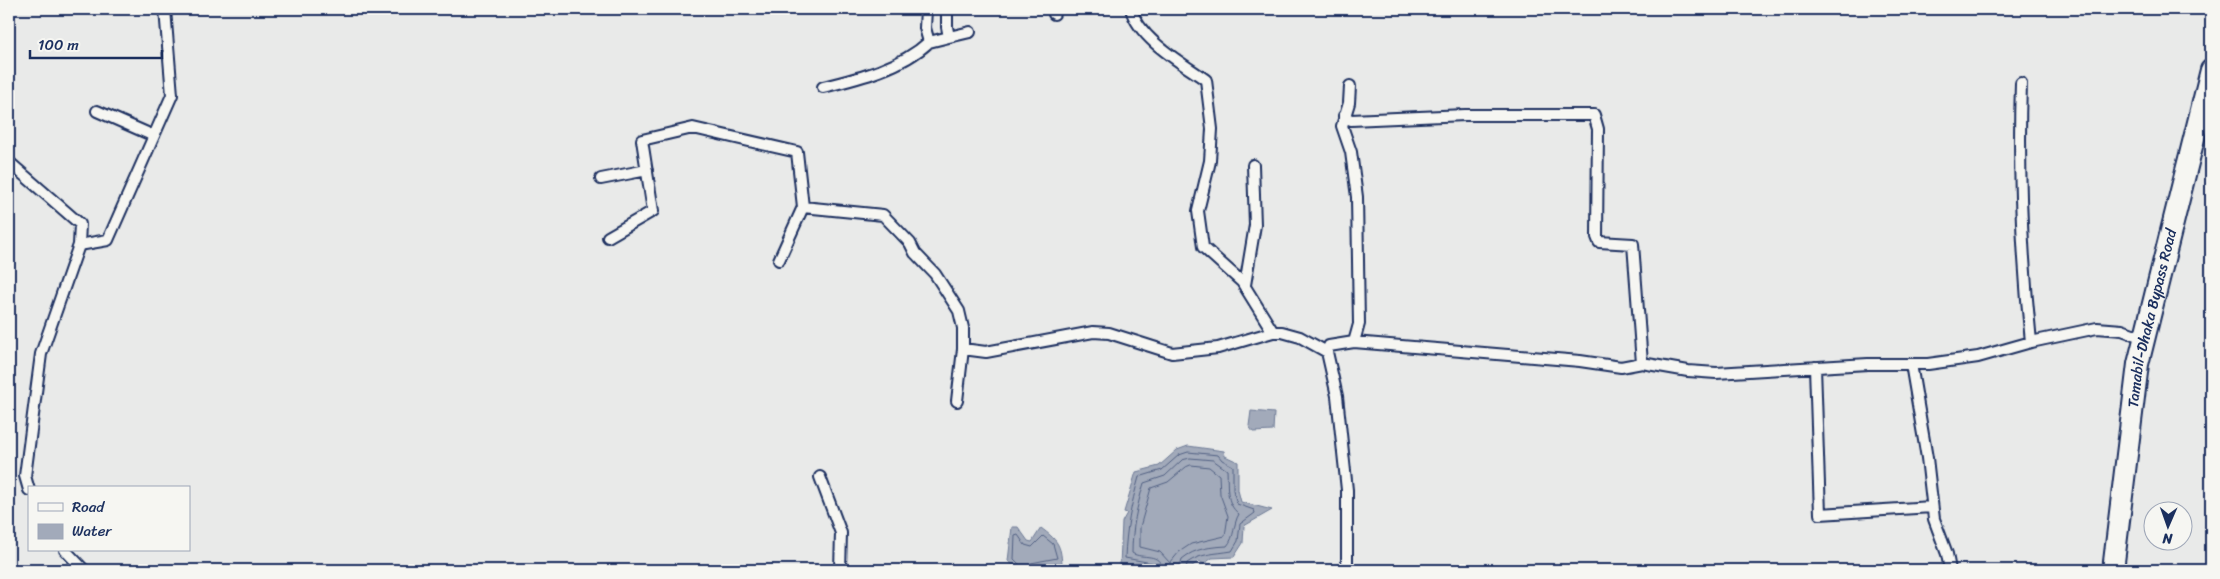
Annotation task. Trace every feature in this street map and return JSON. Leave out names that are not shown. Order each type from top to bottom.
[{"type":"highway","name":"Tamabil-Dhaka Bypass Road","points":[[2113,570],[2136,374],[2211,70]]},
{"type":"street","points":[[79,245],[108,240],[172,95],[165,9]]},
{"type":"street","points":[[926,9],[925,28],[929,42]]},
{"type":"street","points":[[947,9],[946,26],[949,37]]},
{"type":"street","points":[[1132,9],[1134,20],[1163,50],[1206,80],[1212,129],[1210,161],[1198,211],[1203,247],[1245,285],[1273,332]]},
{"type":"street","points":[[823,87],[857,79],[913,56],[929,42],[970,32]]},
{"type":"street","points":[[2020,83],[2019,150],[2024,273],[2031,342]]},
{"type":"street","points":[[1350,86],[1349,103],[1342,126],[1351,152],[1357,197],[1359,324],[1354,342]]},
{"type":"street","points":[[97,111],[154,136]]},
{"type":"street","points":[[1344,116],[1351,120],[1466,115],[1594,115],[1598,120],[1597,237],[1598,242],[1633,244],[1642,363]]},
{"type":"street","points":[[608,236],[653,211],[642,140],[693,128],[797,152],[803,206],[779,260]]},
{"type":"street","points":[[9,162],[80,224],[79,245],[41,354],[25,476],[28,486]]},
{"type":"street","points":[[1245,285],[1256,225],[1253,165]]},
{"type":"street","points":[[601,179],[647,170]]},
{"type":"street","points":[[803,206],[883,215],[910,243],[915,253],[934,274],[959,311],[963,328],[963,348],[957,401]]},
{"type":"street","points":[[1347,570],[1347,490],[1337,396],[1327,352],[1329,346],[1354,342],[1580,361],[1621,367],[1642,363],[1688,371],[1716,373],[1815,367],[1928,364],[1978,357],[2031,342],[2097,328],[2122,330],[2144,338]]},
{"type":"street","points":[[963,348],[986,352],[1092,332],[1109,333],[1172,354],[1218,348],[1273,332],[1300,337],[1327,352]]},
{"type":"street","points":[[1911,364],[1927,458],[1932,507],[1950,570]]},
{"type":"street","points":[[1815,367],[1820,514],[1932,507]]},
{"type":"street","points":[[820,477],[841,533],[840,570]]},
{"type":"street","points":[[67,552],[84,570]]},
{"type":"water","points":[[1251,411],[1274,413],[1273,431],[1253,432],[1249,426]]},
{"type":"water","points":[[1188,446],[1224,451],[1225,456],[1238,462],[1238,490],[1241,502],[1272,510],[1244,526],[1243,543],[1234,557],[1212,558],[1204,564],[1199,561],[1191,567],[1191,570],[1178,568],[1151,570],[1150,568],[1120,565],[1122,522],[1127,513],[1124,512],[1136,472],[1159,466],[1177,450]]},
{"type":"water","points":[[1012,527],[1018,527],[1028,541],[1032,542],[1041,528],[1057,543],[1061,552],[1062,565],[1027,568],[1014,565],[1008,561]]}]
